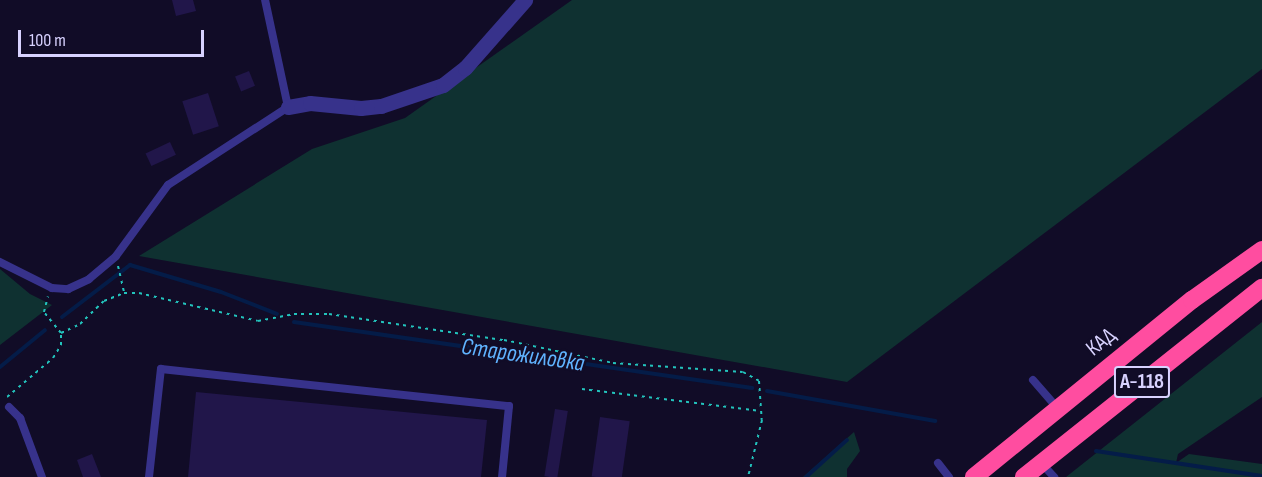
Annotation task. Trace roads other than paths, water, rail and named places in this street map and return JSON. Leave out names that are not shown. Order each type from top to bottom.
[{"type":"highway","name":"КАД","points":[[974,477],[1057,408],[1262,250]]},
{"type":"highway","name":"А-118","points":[[1024,477],[1262,288]]},
{"type":"street","points":[[288,107],[310,103],[361,108],[381,106],[443,85],[465,68],[525,0]]},
{"type":"lane","points":[[0,262],[52,288],[68,289],[90,279],[116,256],[168,185],[288,107],[265,0]]},
{"type":"lane","points":[[149,477],[161,369],[509,406],[502,477]]},
{"type":"lane","points":[[1033,380],[1057,408]]},
{"type":"lane","points":[[9,407],[20,418],[42,477]]},
{"type":"lane","points":[[938,463],[949,477]]},
{"type":"lane","points":[[1041,463],[1054,477]]},
{"type":"waterway","name":"Старожиловка","points":[[62,317],[130,265],[221,292],[277,314]]},
{"type":"waterway","name":"Старожиловка","points":[[294,322],[752,388]]},
{"type":"waterway","points":[[0,367],[45,330]]},
{"type":"waterway","name":"Старожиловка","points":[[767,391],[935,421]]},
{"type":"waterway","points":[[806,477],[847,440]]},
{"type":"waterway","name":"Старожиловка","points":[[1096,451],[1262,476]]}]
